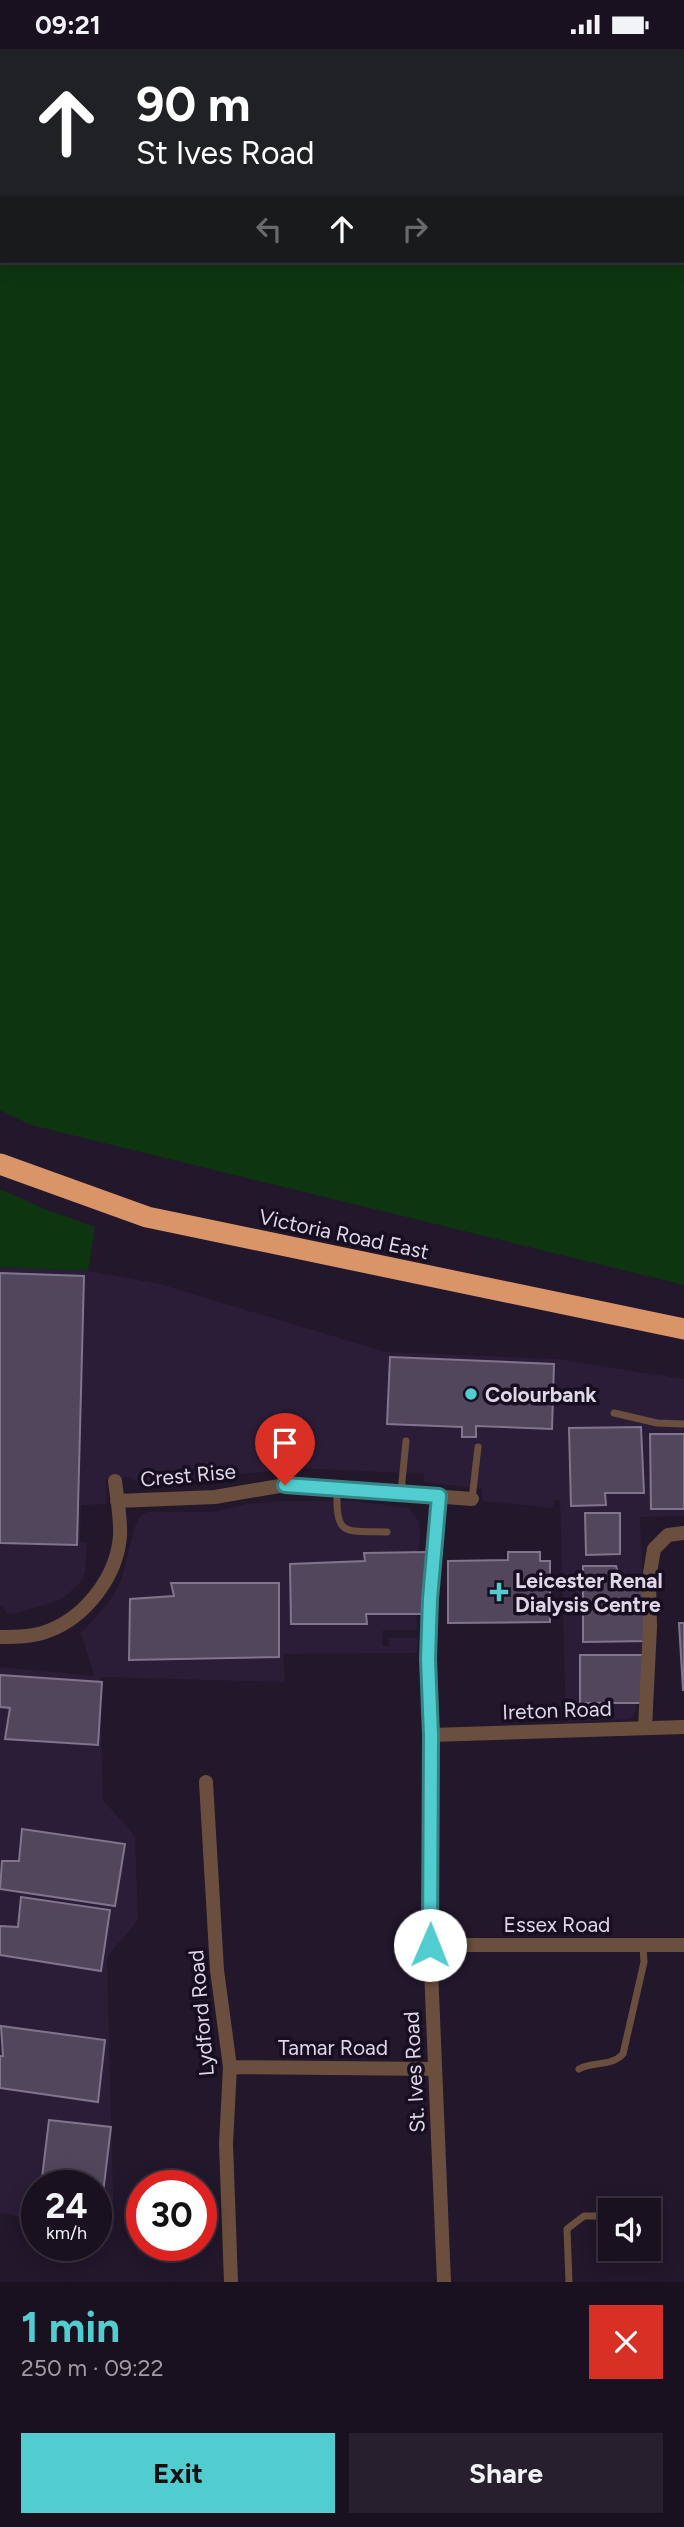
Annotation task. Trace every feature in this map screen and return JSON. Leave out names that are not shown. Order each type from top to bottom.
[{"type":"highway","name":"Victoria Road East","points":[[0,1164],[147,1217],[684,1329]]},
{"type":"street","name":"Crest Rise","points":[[0,1637],[24,1637],[48,1631],[70,1619],[94,1599],[112,1567],[120,1536],[116,1481]]},
{"type":"street","name":"Crest Rise","points":[[117,1501],[215,1497],[285,1485],[472,1499]]},
{"type":"street","name":"St. Ives Road","points":[[439,1496],[428,1659],[431,1735],[430,1945],[444,2282]]},
{"type":"street","points":[[645,1728],[650,1627],[649,1579],[654,1549],[668,1535],[684,1533]]},
{"type":"street","name":"Ireton Road","points":[[431,1735],[684,1727]]},
{"type":"street","name":"Lydford Road","points":[[206,1782],[217,1970],[230,2067],[226,2144],[231,2282]]},
{"type":"street","name":"Essex Road","points":[[430,1945],[684,1945]]},
{"type":"street","name":"Tamar Road","points":[[230,2067],[435,2069]]},
{"type":"lane","points":[[614,1413],[657,1423],[684,1424]]},
{"type":"lane","points":[[401,1492],[406,1441]]},
{"type":"lane","points":[[472,1499],[478,1447]]},
{"type":"lane","points":[[337,1488],[337,1516],[341,1526],[351,1531],[387,1532]]},
{"type":"lane","points":[[579,2069],[592,2064],[611,2062],[623,2054],[644,1962],[643,1945]]},
{"type":"lane","points":[[569,2282],[568,2229],[584,2216],[598,2216]]},
{"type":"shaded area","points":[[0,1267],[88,1271],[160,1284],[386,1352],[557,1359],[684,1379],[684,1516],[640,1517],[645,1642],[636,1711],[630,1719],[566,1722],[560,1500],[553,1500],[553,1508],[482,1501],[482,1489],[424,1482],[424,1474],[296,1468],[235,1475],[190,1484],[145,1487],[130,1477],[106,1479],[107,1504],[81,1505],[80,1542],[87,1542],[85,1572],[81,1582],[62,1599],[19,1613],[7,1614],[0,1606]]},
{"type":"shaded area","points":[[354,1501],[409,1508],[419,1522],[420,1532],[416,1585],[417,1630],[383,1630],[382,1646],[389,1646],[389,1638],[417,1638],[417,1653],[283,1654],[285,1682],[100,1677],[103,1800],[135,1836],[138,1920],[107,1957],[114,2233],[112,2170],[21,2170],[21,2217],[0,2213],[0,1667],[94,1676],[81,1633],[110,1601],[121,1581],[139,1517],[147,1512],[213,1512],[247,1504]]},
{"type":"green space","points":[[0,263],[684,263],[684,1285],[31,1125],[0,1110]]},
{"type":"green space","points":[[0,1189],[95,1227],[88,1271],[0,1267]]},
{"type":"building","points":[[0,1273],[84,1276],[77,1545],[0,1543]]},
{"type":"building","name":"Colourbank","points":[[390,1357],[554,1364],[552,1429],[476,1426],[476,1437],[462,1437],[462,1427],[387,1424]]},
{"type":"building","points":[[641,1427],[644,1493],[605,1493],[606,1505],[571,1506],[569,1428]]},
{"type":"building","points":[[650,1434],[684,1434],[684,1509],[651,1509]]},
{"type":"building","points":[[585,1513],[620,1513],[620,1554],[586,1555]]},
{"type":"building","points":[[426,1552],[427,1614],[366,1614],[367,1624],[291,1624],[290,1564],[365,1561],[364,1553]]},
{"type":"building","name":"Leicester Renal Dialysis Centre","points":[[508,1552],[540,1552],[540,1561],[550,1561],[550,1622],[448,1623],[448,1561],[508,1560]]},
{"type":"building","points":[[583,1566],[616,1566],[620,1579],[646,1578],[650,1641],[583,1642]]},
{"type":"building","points":[[171,1583],[279,1583],[279,1657],[129,1660],[130,1599],[174,1596]]},
{"type":"building","points":[[679,1623],[684,1623],[684,1690],[683,1690]]},
{"type":"building","points":[[580,1655],[648,1655],[648,1703],[580,1703]]},
{"type":"building","points":[[0,1675],[102,1682],[98,1745],[5,1739],[10,1708],[0,1707]]},
{"type":"building","points":[[22,1829],[125,1844],[115,1906],[0,1889],[2,1861],[19,1861]]},
{"type":"building","points":[[21,1897],[110,1910],[101,1971],[0,1955],[0,1926],[18,1927]]},
{"type":"building","points":[[1,2026],[105,2040],[98,2102],[0,2088],[0,2056],[3,2056]]},
{"type":"building","points":[[49,2120],[111,2127],[106,2170],[43,2170]]},
{"type":"place","name":"Colourbank","points":[[471,1394]]},
{"type":"place","name":"Leicester Renal Dialysis Centre","points":[[499,1592]]},
{"type":"route","points":[[285,1485],[439,1496],[428,1659],[431,1735],[430,1945]]}]
